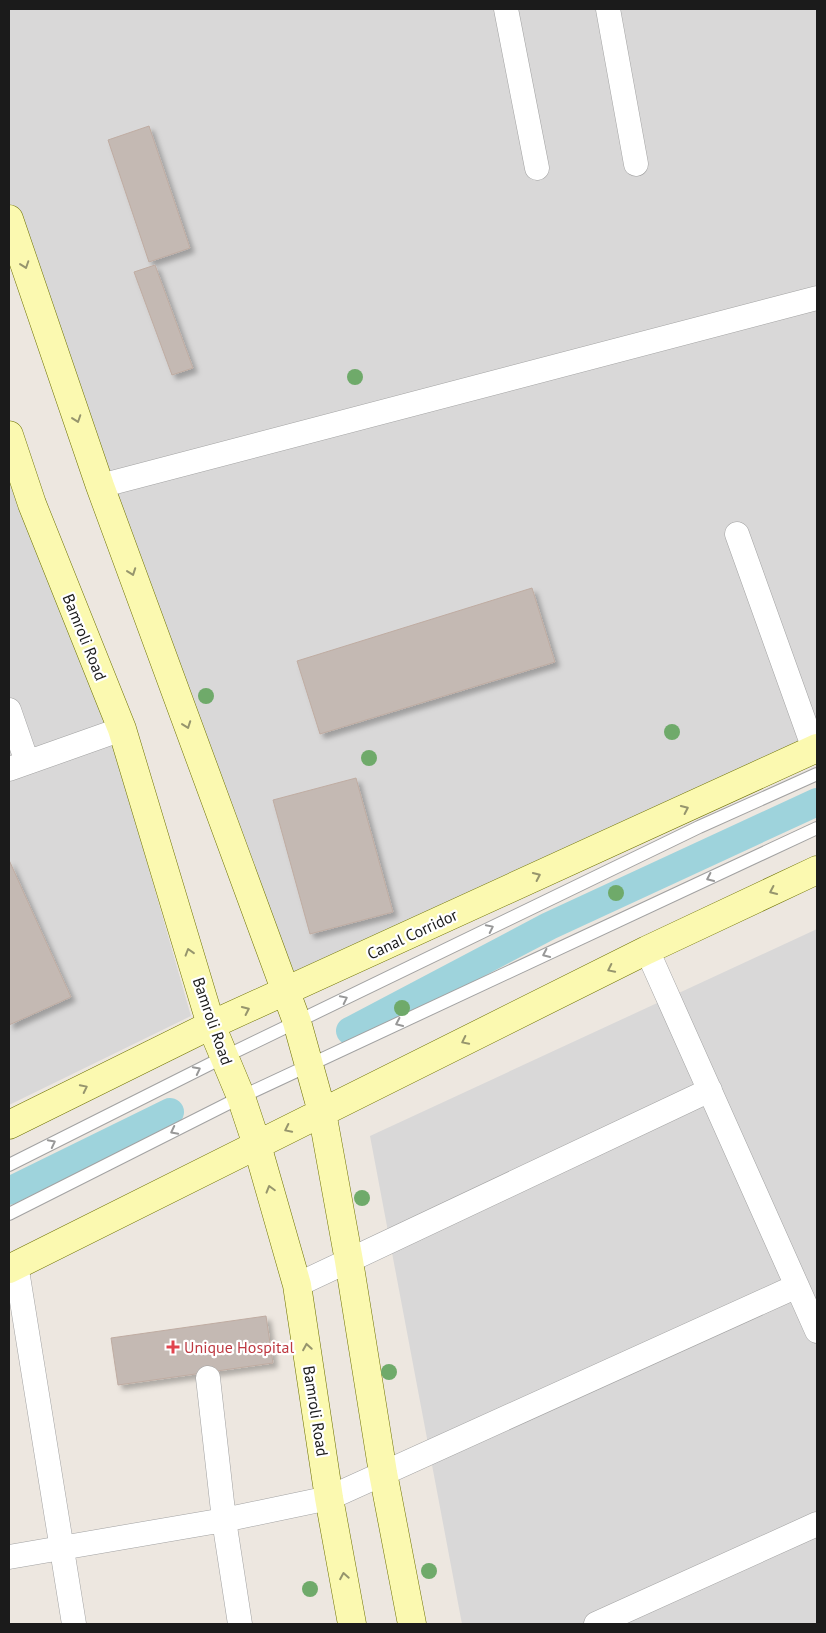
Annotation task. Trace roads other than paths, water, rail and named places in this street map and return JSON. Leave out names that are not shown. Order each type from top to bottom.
[{"type":"street","points":[[506,9],[537,168]]},
{"type":"street","points":[[608,9],[636,164]]},
{"type":"street","points":[[9,219],[100,486],[297,1022],[310,1065],[322,1112],[350,1261],[383,1473],[412,1624]]},
{"type":"street","points":[[100,486],[817,298]]},
{"type":"street","name":"Bamroli Road","points":[[9,435],[32,504],[122,729],[211,1026],[241,1097],[257,1144],[297,1285],[329,1498],[352,1624]]},
{"type":"street","points":[[737,534],[816,757]]},
{"type":"street","points":[[9,710],[18,766],[122,729]]},
{"type":"street","name":"Canal Corridor","points":[[9,1125],[285,992],[816,757]]},
{"type":"street","points":[[74,1624],[13,1266],[647,950],[817,870]]},
{"type":"street","points":[[647,950],[797,1286],[814,1317]]},
{"type":"street","points":[[297,1285],[710,1090]]},
{"type":"street","points":[[9,1557],[224,1520],[329,1498],[797,1286]]},
{"type":"street","points":[[208,1378],[224,1520],[240,1624]]},
{"type":"street","points":[[596,1624],[817,1524]]},
{"type":"lane","points":[[9,1165],[224,1057],[699,827],[816,757]]},
{"type":"lane","points":[[9,1214],[241,1097],[817,828]]},
{"type":"waterway","points":[[350,1031],[549,926],[817,802]]},
{"type":"waterway","points":[[9,1191],[170,1112]]},
{"type":"place","name":"Unique Hospital","points":[[173,1347]]}]
